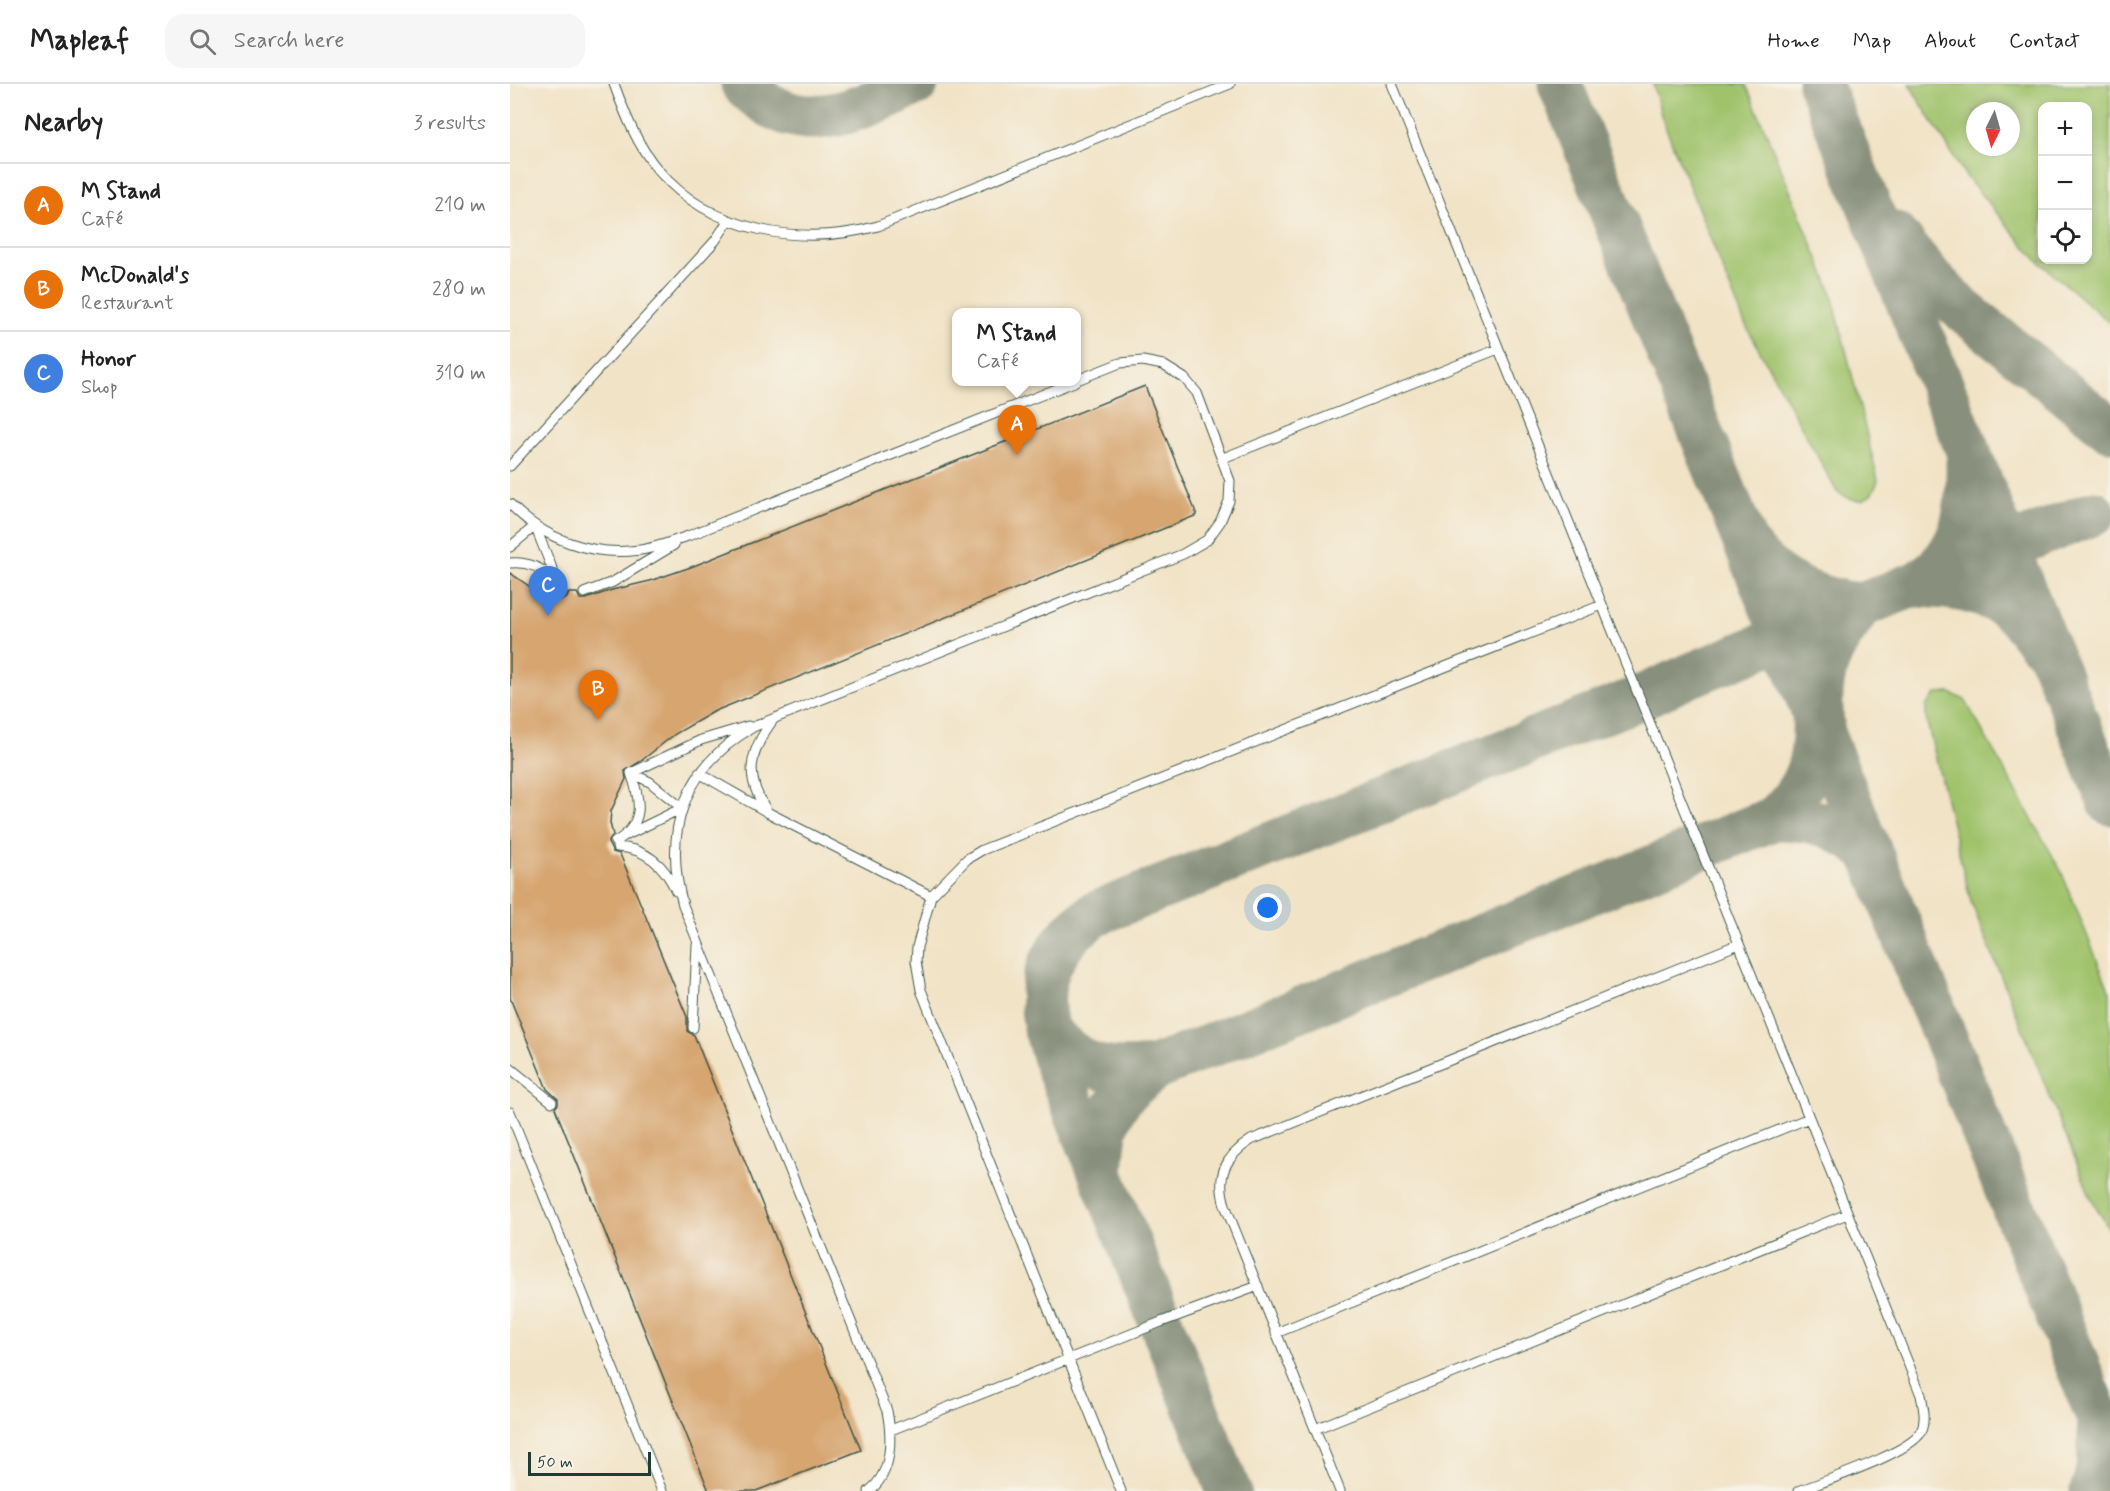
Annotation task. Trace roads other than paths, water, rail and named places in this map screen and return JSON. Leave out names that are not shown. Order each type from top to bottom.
[{"type":"lane","points":[[614,84],[626,116],[641,145],[658,170],[680,190],[729,220],[768,232],[832,236],[862,231],[902,217],[1230,84]]},
{"type":"lane","points":[[1392,84],[1921,1395],[1924,1416],[1921,1432],[1906,1447],[1799,1491]]},
{"type":"lane","points":[[510,466],[715,241],[729,220]]},
{"type":"lane","points":[[1223,458],[1498,349]]},
{"type":"lane","points":[[683,905],[676,865],[678,827],[682,808],[699,773],[713,756],[732,740],[753,727],[1183,554],[1207,540],[1220,522],[1229,501],[1230,481],[1197,393],[1184,378],[1162,365],[1143,361],[1120,363],[1081,379]]},
{"type":"lane","points":[[510,504],[535,526],[571,544],[616,552],[641,550],[688,536],[1063,386]]},
{"type":"lane","points":[[510,548],[535,526]]},
{"type":"lane","points":[[535,526],[562,593]]},
{"type":"lane","points":[[584,592],[620,579],[688,536]]},
{"type":"lane","points":[[510,563],[527,563],[538,567],[558,581]]},
{"type":"lane","points":[[1121,1491],[921,990],[916,961],[917,946],[931,896],[967,859],[982,850],[1602,605]]},
{"type":"lane","points":[[631,773],[701,740],[775,718]]},
{"type":"lane","points":[[769,813],[758,798],[754,784],[752,759],[761,736],[775,718]]},
{"type":"lane","points":[[631,773],[650,782],[682,808]]},
{"type":"lane","points":[[631,773],[639,796],[639,808],[633,827],[616,844],[642,852],[657,863],[667,874],[683,905],[880,1390],[891,1430],[890,1453],[884,1472],[874,1488],[869,1491]]},
{"type":"lane","points":[[699,773],[769,813],[931,896]]},
{"type":"lane","points":[[625,836],[682,808]]},
{"type":"lane","points":[[693,1028],[697,940]]},
{"type":"lane","points":[[1340,1491],[1222,1194],[1223,1171],[1229,1158],[1237,1149],[1251,1140],[1739,944]]},
{"type":"lane","points":[[510,1068],[552,1102]]},
{"type":"lane","points":[[510,1112],[662,1491]]},
{"type":"lane","points":[[1276,1333],[1809,1118]]},
{"type":"lane","points":[[1315,1429],[1847,1214]]},
{"type":"lane","points":[[891,1430],[1161,1322],[1258,1287]]},
{"type":"place","name":"M Stand","points":[[1017,455]]},
{"type":"place","name":"Honor","points":[[548,616]]},
{"type":"place","name":"McDonald's","points":[[598,720]]}]
